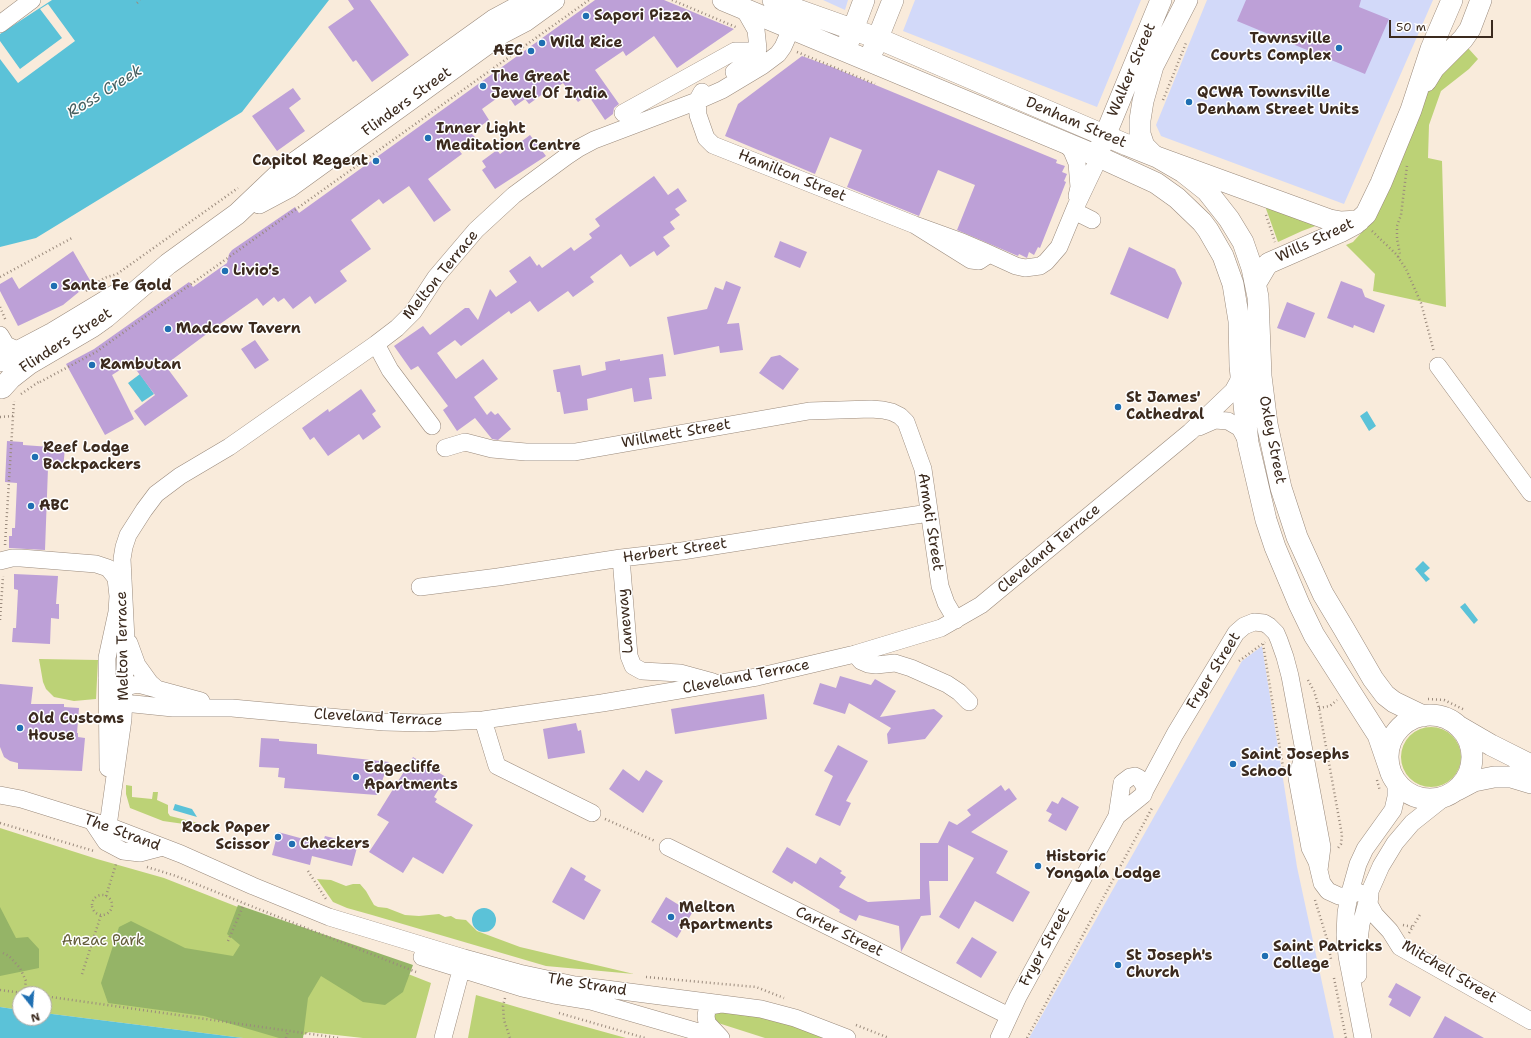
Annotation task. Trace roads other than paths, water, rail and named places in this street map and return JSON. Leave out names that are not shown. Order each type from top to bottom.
[{"type":"main road","name":"Flinders Street","points":[[1,388],[21,370],[92,327],[168,264],[237,214],[279,174],[494,20],[528,0]]},
{"type":"main road","name":"Flinders Street","points":[[237,214],[289,187],[502,33],[525,20],[554,0]]},
{"type":"main road","name":"Denham Street","points":[[723,0],[744,9],[794,20],[852,29],[877,38],[1155,156],[1330,220],[1364,225]]},
{"type":"main road","name":"Denham Street","points":[[772,0],[794,20],[845,51],[1066,143],[1098,159],[1156,183],[1177,198],[1194,213]]},
{"type":"main road","points":[[845,51],[864,0]]},
{"type":"main road","points":[[869,60],[893,0]]},
{"type":"main road","name":"Walker Street","points":[[1098,159],[1116,140],[1161,0]]},
{"type":"main road","name":"Walker Street","points":[[1155,156],[1144,146],[1141,138],[1140,111],[1153,66],[1187,0]]},
{"type":"main road","name":"Wills Street","points":[[1256,283],[1266,266],[1278,259],[1336,234],[1364,225],[1366,214],[1373,201],[1410,110],[1440,28],[1452,0]]},
{"type":"main road","name":"Wills Street","points":[[1410,110],[1431,73],[1467,34],[1474,23],[1482,0]]},
{"type":"main road","points":[[1440,28],[1441,34],[1447,40],[1457,40],[1467,34]]},
{"type":"main road","points":[[1116,140],[1131,105],[1153,66]]},
{"type":"main road","name":"Oxley Street","points":[[1155,156],[1191,177],[1207,191],[1230,219],[1243,242],[1256,283],[1259,314],[1261,376],[1267,424],[1281,488],[1297,538],[1323,594],[1373,680],[1385,695],[1394,702],[1423,707]]},
{"type":"main road","name":"Oxley Street","points":[[1194,213],[1216,242],[1223,256],[1233,284],[1239,321],[1240,366],[1248,443],[1266,520],[1275,547],[1296,598],[1314,636],[1378,735],[1393,774]]},
{"type":"main road","name":"Flinders Street","points":[[0,361],[53,333],[168,264]]},
{"type":"main road","points":[[1531,765],[1491,746],[1464,720],[1438,716],[1423,707],[1413,719],[1405,724],[1395,734],[1389,748],[1393,774],[1405,791],[1418,797],[1432,799],[1448,794],[1474,782],[1494,776],[1531,783]]},
{"type":"main road","points":[[1448,794],[1463,783],[1472,762],[1471,746],[1464,732],[1464,720]]},
{"type":"street","points":[[0,24],[32,0]]},
{"type":"street","points":[[744,9],[754,25],[760,59]]},
{"type":"street","name":"Melton Terrace","points":[[99,565],[105,564],[109,561],[150,501],[170,482],[229,447],[376,344],[405,320],[420,302],[436,277],[462,246],[490,216],[514,195],[578,148],[722,90],[760,59],[781,50],[794,20]]},
{"type":"street","points":[[623,113],[735,51],[746,50],[760,59]]},
{"type":"street","name":"Hamilton Street","points":[[697,101],[698,115],[704,134],[713,145],[915,225],[962,242],[1020,267],[1025,268],[1040,266]]},
{"type":"street","name":"Walker Street","points":[[1066,143],[1072,151],[1077,163],[1078,187],[1075,209]]},
{"type":"street","name":"Walker Street","points":[[1040,266],[1051,257],[1059,247],[1098,159]]},
{"type":"street","points":[[1075,209],[1092,220]]},
{"type":"street","points":[[0,335],[6,344],[19,351]]},
{"type":"street","points":[[376,344],[390,370],[432,426]]},
{"type":"street","name":"Cleveland Terrace","points":[[117,690],[173,708],[232,708],[384,722],[424,723],[483,720],[718,684],[798,668],[855,654],[930,632],[956,620],[981,605],[1190,432],[1233,391],[1239,380],[1240,366]]},
{"type":"street","points":[[1438,366],[1531,493]]},
{"type":"street","name":"Willmett Street","points":[[445,448],[465,442],[492,449],[526,452],[575,452],[809,411],[882,410],[900,416],[906,422]]},
{"type":"street","name":"Cleveland Terrace","points":[[1190,432],[1208,422],[1221,420],[1228,421],[1240,428],[1248,443]]},
{"type":"street","name":"Armati Street","points":[[906,422],[923,469],[941,590],[946,603],[956,620]]},
{"type":"street","name":"Herbert Street","points":[[420,587],[498,577],[621,558],[682,552],[929,513]]},
{"type":"street","name":"Melton Terrace","points":[[100,824],[108,709],[117,690],[126,632],[121,565],[128,535]]},
{"type":"street","points":[[2,560],[21,558],[99,565]]},
{"type":"street","name":"Laneway","points":[[621,558],[629,656],[633,666],[642,671],[680,673],[718,684]]},
{"type":"street","name":"Melton Terrace","points":[[99,565],[105,566],[111,571],[117,584],[117,612],[108,648],[117,690],[122,730],[100,824]]},
{"type":"street","name":"Fryer Street","points":[[1150,796],[1175,734],[1236,633],[1244,626],[1254,622],[1259,622],[1269,626],[1277,636],[1286,657],[1304,752]]},
{"type":"street","points":[[126,632],[137,665],[150,683],[157,689]]},
{"type":"street","points":[[855,654],[861,661],[868,664],[894,664],[911,668],[947,684],[959,692],[969,702]]},
{"type":"street","name":"Cleveland Terrace","points":[[117,690],[138,684],[185,698],[232,708]]},
{"type":"street","points":[[483,720],[497,766],[592,813]]},
{"type":"street","points":[[1304,752],[1328,850],[1319,870]]},
{"type":"street","points":[[1304,752],[1297,778],[1310,845],[1318,862],[1322,883],[1328,891],[1339,896],[1349,896],[1373,884]]},
{"type":"street","name":"Oxley Street","points":[[1363,1038],[1345,945],[1345,923],[1349,896],[1362,855],[1393,810],[1396,797],[1393,774]]},
{"type":"street","name":"Fryer Street","points":[[999,1038],[1018,997],[1117,816],[1121,786],[1125,779],[1133,776],[1139,778],[1144,782],[1150,796]]},
{"type":"street","points":[[0,782],[21,799]]},
{"type":"street","name":"Oxley Street","points":[[1358,1011],[1359,938],[1363,912],[1373,884],[1387,855],[1408,828],[1427,809],[1448,794]]},
{"type":"street","name":"The Strand","points":[[0,795],[21,799],[100,824],[162,847],[253,886],[330,909],[392,947],[462,964],[519,973],[575,985],[761,1009],[850,1031]]},
{"type":"street","name":"Fryer Street","points":[[1117,816],[1141,797],[1150,796]]},
{"type":"street","name":"Carter Street","points":[[668,847],[1009,1016]]},
{"type":"street","name":"Mitchell Street","points":[[1373,884],[1369,904],[1374,915],[1390,931],[1400,947],[1531,1021]]},
{"type":"street","points":[[443,1038],[462,964]]},
{"type":"street","name":"The Strand","points":[[462,964],[537,991],[612,1006],[720,1038]]},
{"type":"street","points":[[720,1038],[707,1024],[706,1016],[707,1010],[711,1006],[722,1004]]},
{"type":"water","name":"Ross Creek","points":[[52,0],[329,0],[242,112],[36,238],[0,247],[0,34]]},
{"type":"water","points":[[140,374],[154,394],[142,402],[128,383]]},
{"type":"water","points":[[1367,411],[1376,426],[1369,431],[1360,416]]},
{"type":"water","points":[[1423,561],[1430,568],[1424,573],[1430,579],[1426,582],[1415,569]]},
{"type":"water","points":[[1465,603],[1478,620],[1474,624],[1460,607]]},
{"type":"water","points":[[175,804],[192,809],[197,817],[173,810]]},
{"type":"water","points":[[484,908],[492,912],[496,920],[492,928],[484,932],[476,928],[472,920],[476,912]]},
{"type":"water","points":[[0,1007],[12,1009],[12,1026],[52,1026],[52,1014],[243,1038],[0,1038]]},
{"type":"place","name":"Sapori Pizza","points":[[586,16]]},
{"type":"place","name":"Wild Rice","points":[[542,43]]},
{"type":"place","name":"Townsville Courts Complex","points":[[1339,48]]},
{"type":"place","name":"AEC","points":[[531,51]]},
{"type":"place","name":"The Great Jewel Of India","points":[[483,86]]},
{"type":"place","name":"QCWA Townsville Denham Street Units","points":[[1189,102]]},
{"type":"place","name":"Inner Light Meditation Centre","points":[[428,138]]},
{"type":"place","name":"Capitol Regent","points":[[376,161]]},
{"type":"place","name":"Livio's","points":[[225,271]]},
{"type":"place","name":"Sante Fe Gold","points":[[54,286]]},
{"type":"place","name":"Madcow Tavern","points":[[168,329]]},
{"type":"place","name":"Rambutan","points":[[92,365]]},
{"type":"place","name":"St James' Cathedral","points":[[1118,407]]},
{"type":"place","name":"Reef Lodge Backpackers","points":[[35,457]]},
{"type":"place","name":"ABC","points":[[31,506]]},
{"type":"place","name":"Old Customs House","points":[[20,728]]},
{"type":"place","name":"Saint Josephs School","points":[[1233,764]]},
{"type":"place","name":"Edgecliffe Apartments","points":[[356,777]]},
{"type":"place","name":"Rock Paper Scissor","points":[[278,837]]},
{"type":"place","name":"Checkers","points":[[292,844]]},
{"type":"place","name":"Historic Yongala Lodge","points":[[1038,866]]},
{"type":"place","name":"Melton Apartments","points":[[671,917]]},
{"type":"place","name":"Saint Patricks College","points":[[1265,956]]},
{"type":"place","name":"St Joseph's Church","points":[[1118,965]]},
{"type":"park label","name":"Anzac Park","points":[[103,941]]}]
